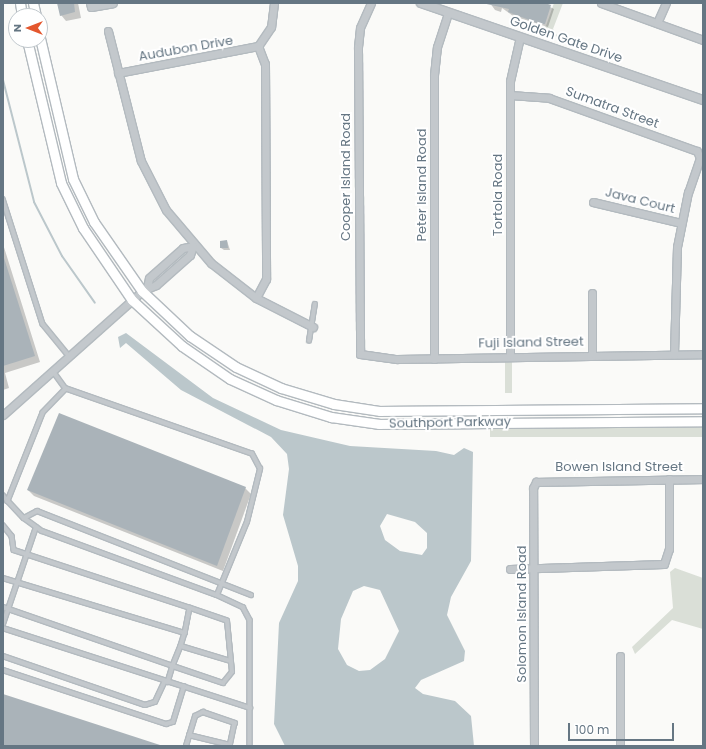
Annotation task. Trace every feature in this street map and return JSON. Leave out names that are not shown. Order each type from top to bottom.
[{"type":"main road","name":"Southport Parkway","points":[[29,48],[61,183],[94,246],[132,300],[182,346],[230,379],[276,400],[331,417],[424,426],[519,421],[703,421]]},
{"type":"main road","name":"Southport Parkway","points":[[42,48],[73,178],[97,228],[144,289],[190,336],[236,367],[281,388],[334,404],[424,413],[518,408],[703,408]]},
{"type":"street","points":[[90,3],[91,7],[113,3]]},
{"type":"street","points":[[256,298],[266,279],[265,64],[258,46],[271,27],[274,3]]},
{"type":"street","name":"Cooper Island Road","points":[[360,354],[358,48],[360,28],[371,3]]},
{"type":"street","name":"Golden Gate Drive","points":[[421,3],[448,14],[520,37],[703,100]]},
{"type":"street","points":[[601,3],[703,40]]},
{"type":"street","points":[[657,24],[666,3]]},
{"type":"street","name":"Peter Island Road","points":[[434,359],[434,75],[437,47],[448,14]]},
{"type":"street","points":[[108,31],[141,161],[166,210],[193,246],[256,298],[313,327]]},
{"type":"street","name":"Tortola Road","points":[[510,354],[510,95],[511,71],[520,37]]},
{"type":"street","name":"Audubon Drive","points":[[118,73],[258,46]]},
{"type":"street","name":"Sumatra Street","points":[[510,95],[549,98],[696,151],[700,158],[681,223]]},
{"type":"street","name":"Java Court","points":[[593,202],[681,223]]},
{"type":"street","points":[[674,354],[674,280],[681,223]]},
{"type":"street","points":[[3,415],[144,289],[149,278],[183,248],[193,246]]},
{"type":"street","points":[[592,293],[592,354]]},
{"type":"street","name":"Fuji Island Street","points":[[360,354],[398,359],[434,359],[510,354],[703,354]]},
{"type":"street","points":[[510,570],[664,564],[669,548],[669,479]]},
{"type":"street","name":"Bowen Island Street","points":[[536,482],[703,479]]},
{"type":"street","name":"Solomon Island Road","points":[[534,746],[533,488],[536,482]]},
{"type":"street","points":[[620,656],[620,746]]},
{"type":"lane","points":[[3,199],[43,324],[69,356]]},
{"type":"lane","points":[[309,341],[313,327],[315,304]]},
{"type":"lane","points":[[53,371],[66,389],[252,454],[260,469],[247,522],[216,595]]},
{"type":"lane","points":[[8,501],[43,413],[66,389]]},
{"type":"lane","points":[[3,495],[24,518],[36,527],[216,595],[243,607],[250,620],[250,746]]},
{"type":"lane","points":[[24,518],[37,511],[251,595]]},
{"type":"lane","points":[[3,525],[12,536],[14,550],[227,621],[232,672],[223,683],[3,607]]},
{"type":"lane","points":[[3,624],[36,527]]},
{"type":"lane","points":[[3,578],[184,633]]},
{"type":"lane","points":[[3,656],[145,705],[155,702],[174,666],[181,646],[190,608]]},
{"type":"lane","points":[[3,628],[250,708]]},
{"type":"lane","points":[[181,646],[231,661]]},
{"type":"lane","points":[[3,670],[166,724],[173,722],[184,687]]},
{"type":"lane","points":[[186,746],[195,716],[202,712],[235,723],[230,746],[190,735]]},
{"type":"shaded area","points":[[554,3],[563,3],[553,29],[558,37],[537,30],[546,26]]},
{"type":"shaded area","points":[[126,333],[213,398],[281,430],[350,446],[436,451],[454,455],[464,448],[473,452],[471,561],[451,597],[447,615],[465,651],[464,661],[421,680],[415,688],[423,694],[455,701],[471,716],[474,746],[285,746],[274,724],[279,623],[298,581],[298,566],[283,515],[289,469],[287,454],[271,437],[181,390],[126,343],[120,348],[118,337]],"holes":[[[387,514],[415,522],[427,533],[427,548],[422,555],[400,551],[385,540],[380,526]],[[364,586],[380,590],[399,631],[385,659],[370,670],[359,671],[347,665],[338,649],[341,619],[353,591]]]},
{"type":"shaded area","points":[[512,360],[512,393],[505,393],[505,361]]},
{"type":"shaded area","points":[[511,427],[703,427],[703,437],[490,437],[490,428]]},
{"type":"shaded area","points":[[675,568],[703,578],[703,629],[672,620],[635,654],[632,647],[673,608],[670,572]]},
{"type":"building","points":[[57,3],[74,3],[75,12],[60,16]]},
{"type":"building","points":[[482,3],[545,3],[551,5],[545,24],[540,24],[508,12],[509,9]]},
{"type":"building","points":[[227,240],[228,248],[220,248],[220,241]]},
{"type":"building","points":[[4,258],[35,356],[3,366],[3,259]]},
{"type":"building","points":[[59,413],[246,487],[217,566],[27,490]]},
{"type":"building","points":[[3,694],[160,745],[160,746],[3,746]]},
{"type":"waterway","points":[[3,80],[34,202],[62,256],[95,303]]}]
